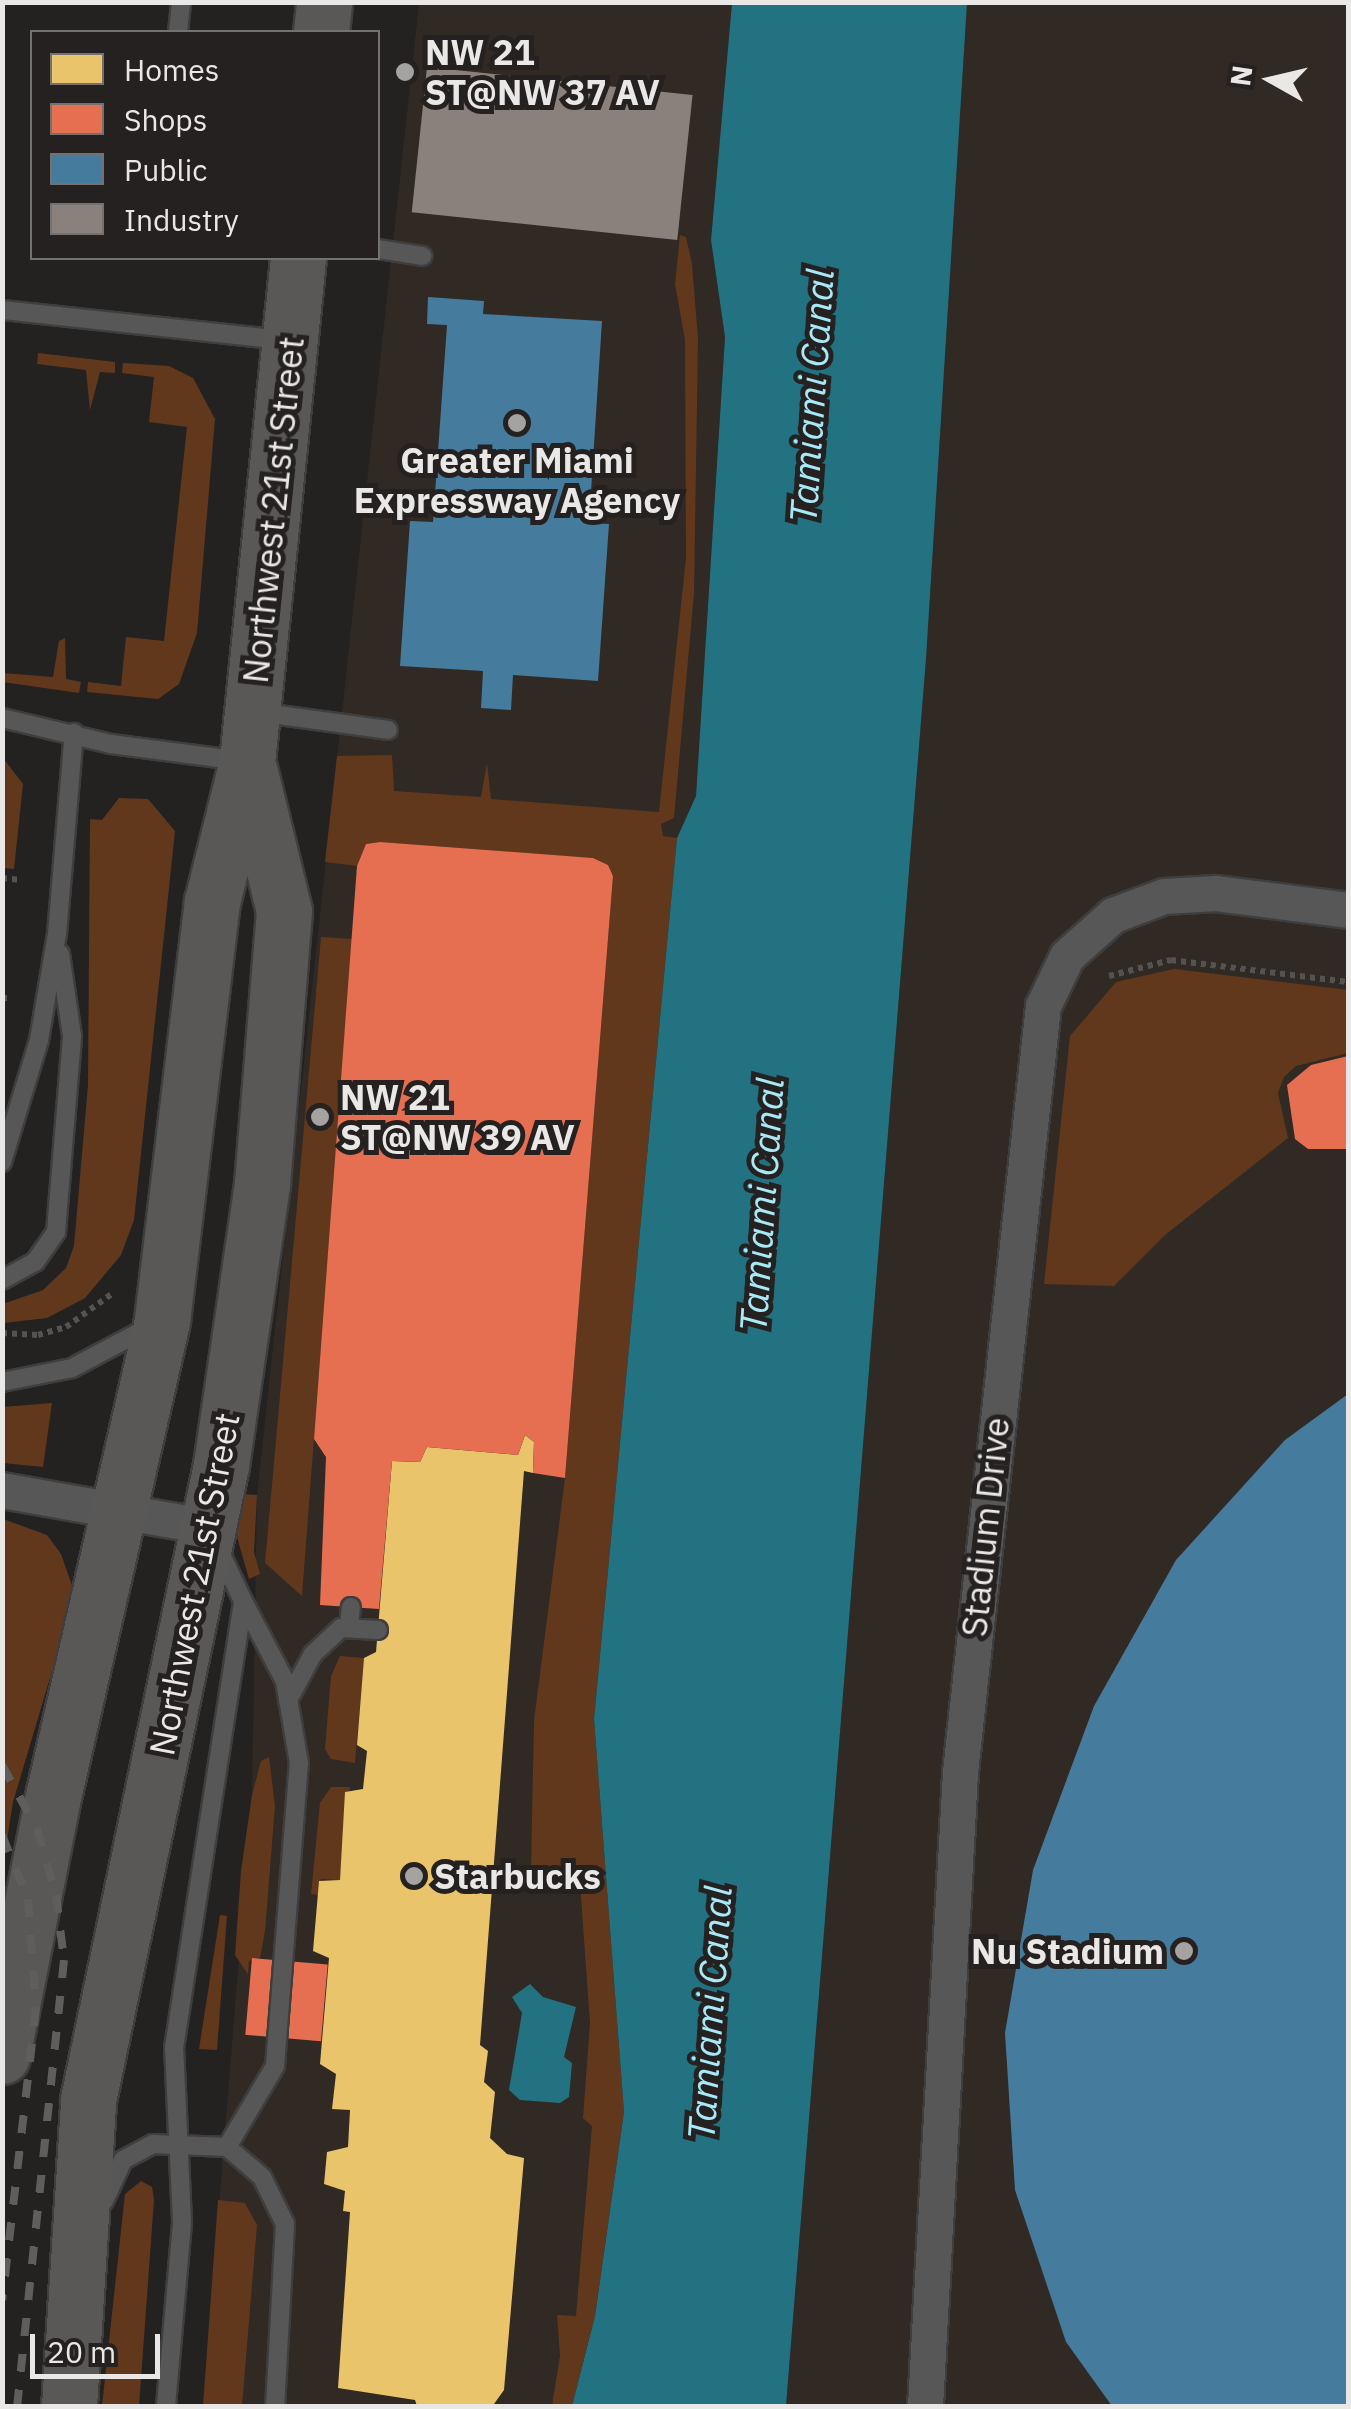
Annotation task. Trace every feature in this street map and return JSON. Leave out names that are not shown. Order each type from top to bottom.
[{"type":"main road","points":[[321,30],[324,2]]},
{"type":"main road","name":"Northwest 21st Street","points":[[2,2056],[52,1800],[122,1510],[162,1320],[212,902],[250,736],[298,260]]},
{"type":"main road","name":"Northwest 21st Street","points":[[69,2406],[76,2338],[78,2173],[88,2100],[209,1527],[262,1184],[284,911],[250,736]]},
{"type":"street","name":"Stadium Drive","points":[[925,2406],[960,1772],[1042,1006],[1067,956],[1113,915],[1164,896],[1216,893],[1348,910]]},
{"type":"street","points":[[2,1490],[209,1527]]},
{"type":"lane","points":[[178,30],[181,2]]},
{"type":"lane","points":[[380,249],[422,256]]},
{"type":"lane","points":[[2,310],[290,341]]},
{"type":"lane","points":[[2,718],[74,733],[250,736],[388,730]]},
{"type":"lane","points":[[2,1162],[35,1056],[57,934],[74,733]]},
{"type":"lane","points":[[2,1280],[46,1249],[60,1208],[72,1036],[57,934]]},
{"type":"lane","points":[[2,1382],[72,1368],[162,1320]]},
{"type":"lane","points":[[209,1527],[284,1681],[298,1763],[275,2066],[227,2148]]},
{"type":"lane","points":[[166,2406],[182,2222],[174,2048],[243,1601]]},
{"type":"lane","points":[[350,1628],[351,1607]]},
{"type":"lane","points":[[288,1700],[313,1654],[341,1628],[378,1630]]},
{"type":"lane","points":[[76,2338],[116,2170],[142,2147],[176,2141],[227,2148],[262,2178],[285,2224],[274,2406]]},
{"type":"path","points":[[2,878],[22,880]]},
{"type":"path","points":[[1098,986],[1112,973],[1170,960],[1348,982]]},
{"type":"path","points":[[2,1333],[38,1335],[66,1327],[114,1292]]},
{"type":"shaded area","points":[[419,3],[732,3],[711,240],[725,337],[696,796],[677,838],[594,1719],[624,2112],[572,2406],[203,2406],[252,1795],[257,1495]]},
{"type":"shaded area","points":[[967,3],[1348,3],[1348,2406],[786,2406],[926,659]]},
{"type":"shaded area","points":[[680,235],[686,237],[692,264],[698,339],[694,593],[674,818],[661,824],[663,836],[677,838],[594,1719],[624,2112],[595,2316],[572,2406],[552,2406],[560,2356],[557,2315],[576,2316],[592,2126],[583,2118],[590,2023],[580,1883],[531,1870],[534,1721],[565,1478],[613,876],[608,865],[593,858],[380,842],[366,844],[357,866],[325,862],[337,756],[392,755],[394,791],[481,797],[487,763],[491,799],[659,812],[686,558],[685,340],[675,284]]},
{"type":"shaded area","points":[[38,353],[115,362],[115,373],[100,372],[90,410],[86,370],[37,364]]},
{"type":"shaded area","points":[[123,363],[169,366],[193,378],[215,419],[197,633],[179,684],[158,699],[87,692],[88,682],[121,686],[126,637],[164,641],[187,427],[149,422],[154,377],[122,373]]},
{"type":"shaded area","points":[[65,638],[66,679],[81,682],[79,693],[3,682],[3,673],[53,677],[59,641]]},
{"type":"shaded area","points":[[3,758],[23,784],[14,869],[3,868]]},
{"type":"shaded area","points":[[119,798],[148,799],[175,831],[134,1220],[121,1255],[85,1298],[47,1318],[3,1323],[3,1304],[43,1290],[66,1268],[74,1246],[88,1085],[90,819],[102,820]]},
{"type":"shaded area","points":[[321,937],[352,939],[302,1596],[265,1563]]},
{"type":"shaded area","points":[[1174,969],[1348,990],[1348,1053],[1296,1066],[1284,1077],[1278,1093],[1288,1138],[1165,1235],[1114,1286],[1044,1284],[1070,1036],[1116,982]]},
{"type":"shaded area","points":[[52,1403],[43,1467],[3,1463],[3,1407]]},
{"type":"shaded area","points":[[242,1494],[257,1495],[254,1552],[260,1574],[249,1579],[237,1537]]},
{"type":"shaded area","points":[[3,1519],[47,1535],[61,1554],[75,1594],[13,1802],[3,1865]]},
{"type":"shaded area","points":[[340,1656],[364,1658],[355,1763],[331,1759],[325,1749],[331,1676]]},
{"type":"shaded area","points":[[269,1757],[275,1806],[265,1931],[260,1958],[249,1961],[248,1974],[235,1955],[241,1871],[252,1795],[261,1761]]},
{"type":"shaded area","points":[[331,1787],[350,1787],[340,1880],[321,1879],[318,1895],[311,1894],[320,1803]]},
{"type":"shaded area","points":[[220,1915],[227,1916],[217,2050],[199,2049]]},
{"type":"shaded area","points":[[141,2181],[152,2187],[154,2200],[139,2406],[102,2406],[125,2194]]},
{"type":"shaded area","points":[[218,2200],[245,2203],[257,2225],[242,2406],[203,2406]]},
{"type":"water","name":"Tamiami Canal","points":[[732,3],[967,3],[926,659],[786,2406],[572,2406],[595,2316],[624,2112],[594,1719],[677,838],[696,796],[725,337],[711,240]]},
{"type":"water","points":[[530,1984],[543,1997],[576,2007],[564,2057],[572,2063],[569,2097],[560,2103],[520,2100],[509,2090],[522,2013],[512,1997]]},
{"type":"building: Homes","points":[[525,1435],[534,1442],[533,1473],[524,1471],[480,2045],[488,2051],[484,2082],[495,2092],[490,2138],[507,2154],[524,2158],[504,2390],[494,2404],[417,2406],[415,2400],[338,2388],[350,2212],[343,2211],[345,2191],[324,2184],[327,2152],[348,2147],[350,2110],[332,2109],[336,2074],[320,2064],[329,1958],[313,1951],[319,1881],[340,1880],[345,1792],[363,1789],[367,1751],[357,1745],[364,1658],[376,1652],[392,1461],[420,1462],[427,1447],[518,1455]]},
{"type":"building: Shops","points":[[366,844],[593,858],[608,865],[613,876],[565,1478],[533,1473],[534,1442],[525,1435],[518,1455],[427,1447],[420,1462],[392,1461],[379,1609],[320,1605],[326,1457],[314,1439],[357,866]]},
{"type":"building: Shops","points":[[1348,1056],[1348,1149],[1308,1149],[1295,1139],[1287,1085],[1311,1065]]},
{"type":"building: Shops","points":[[252,1958],[328,1965],[321,2041],[245,2035]]},
{"type":"building: Public","name":"Greater Miami Expressway Agency","points":[[428,297],[484,301],[483,314],[602,321],[589,523],[609,524],[598,681],[513,675],[511,710],[481,708],[483,671],[400,666],[410,521],[433,522],[447,325],[427,324]]},
{"type":"building: Public","name":"Nu Stadium","points":[[1348,1394],[1348,2406],[1112,2406],[1066,2342],[1015,2190],[1005,2033],[1033,1870],[1094,1706],[1176,1560],[1285,1440]]},
{"type":"building: Industry","points":[[427,67],[693,95],[677,240],[412,212]]},
{"type":"railway","points":[[2,1765],[37,1829],[56,1895],[64,1960],[17,2406]]},
{"type":"railway","points":[[2,1835],[28,1899],[36,2008],[2,2300]]},
{"type":"place","name":"NW 21 ST@NW 37 AV","points":[[405,72]]},
{"type":"place","name":"Greater Miami Expressway Agency","points":[[517,423]]},
{"type":"place","name":"NW 21 ST@NW 39 AV","points":[[320,1117]]},
{"type":"place","name":"Starbucks","points":[[414,1876]]},
{"type":"place","name":"Nu Stadium","points":[[1184,1951]]}]
